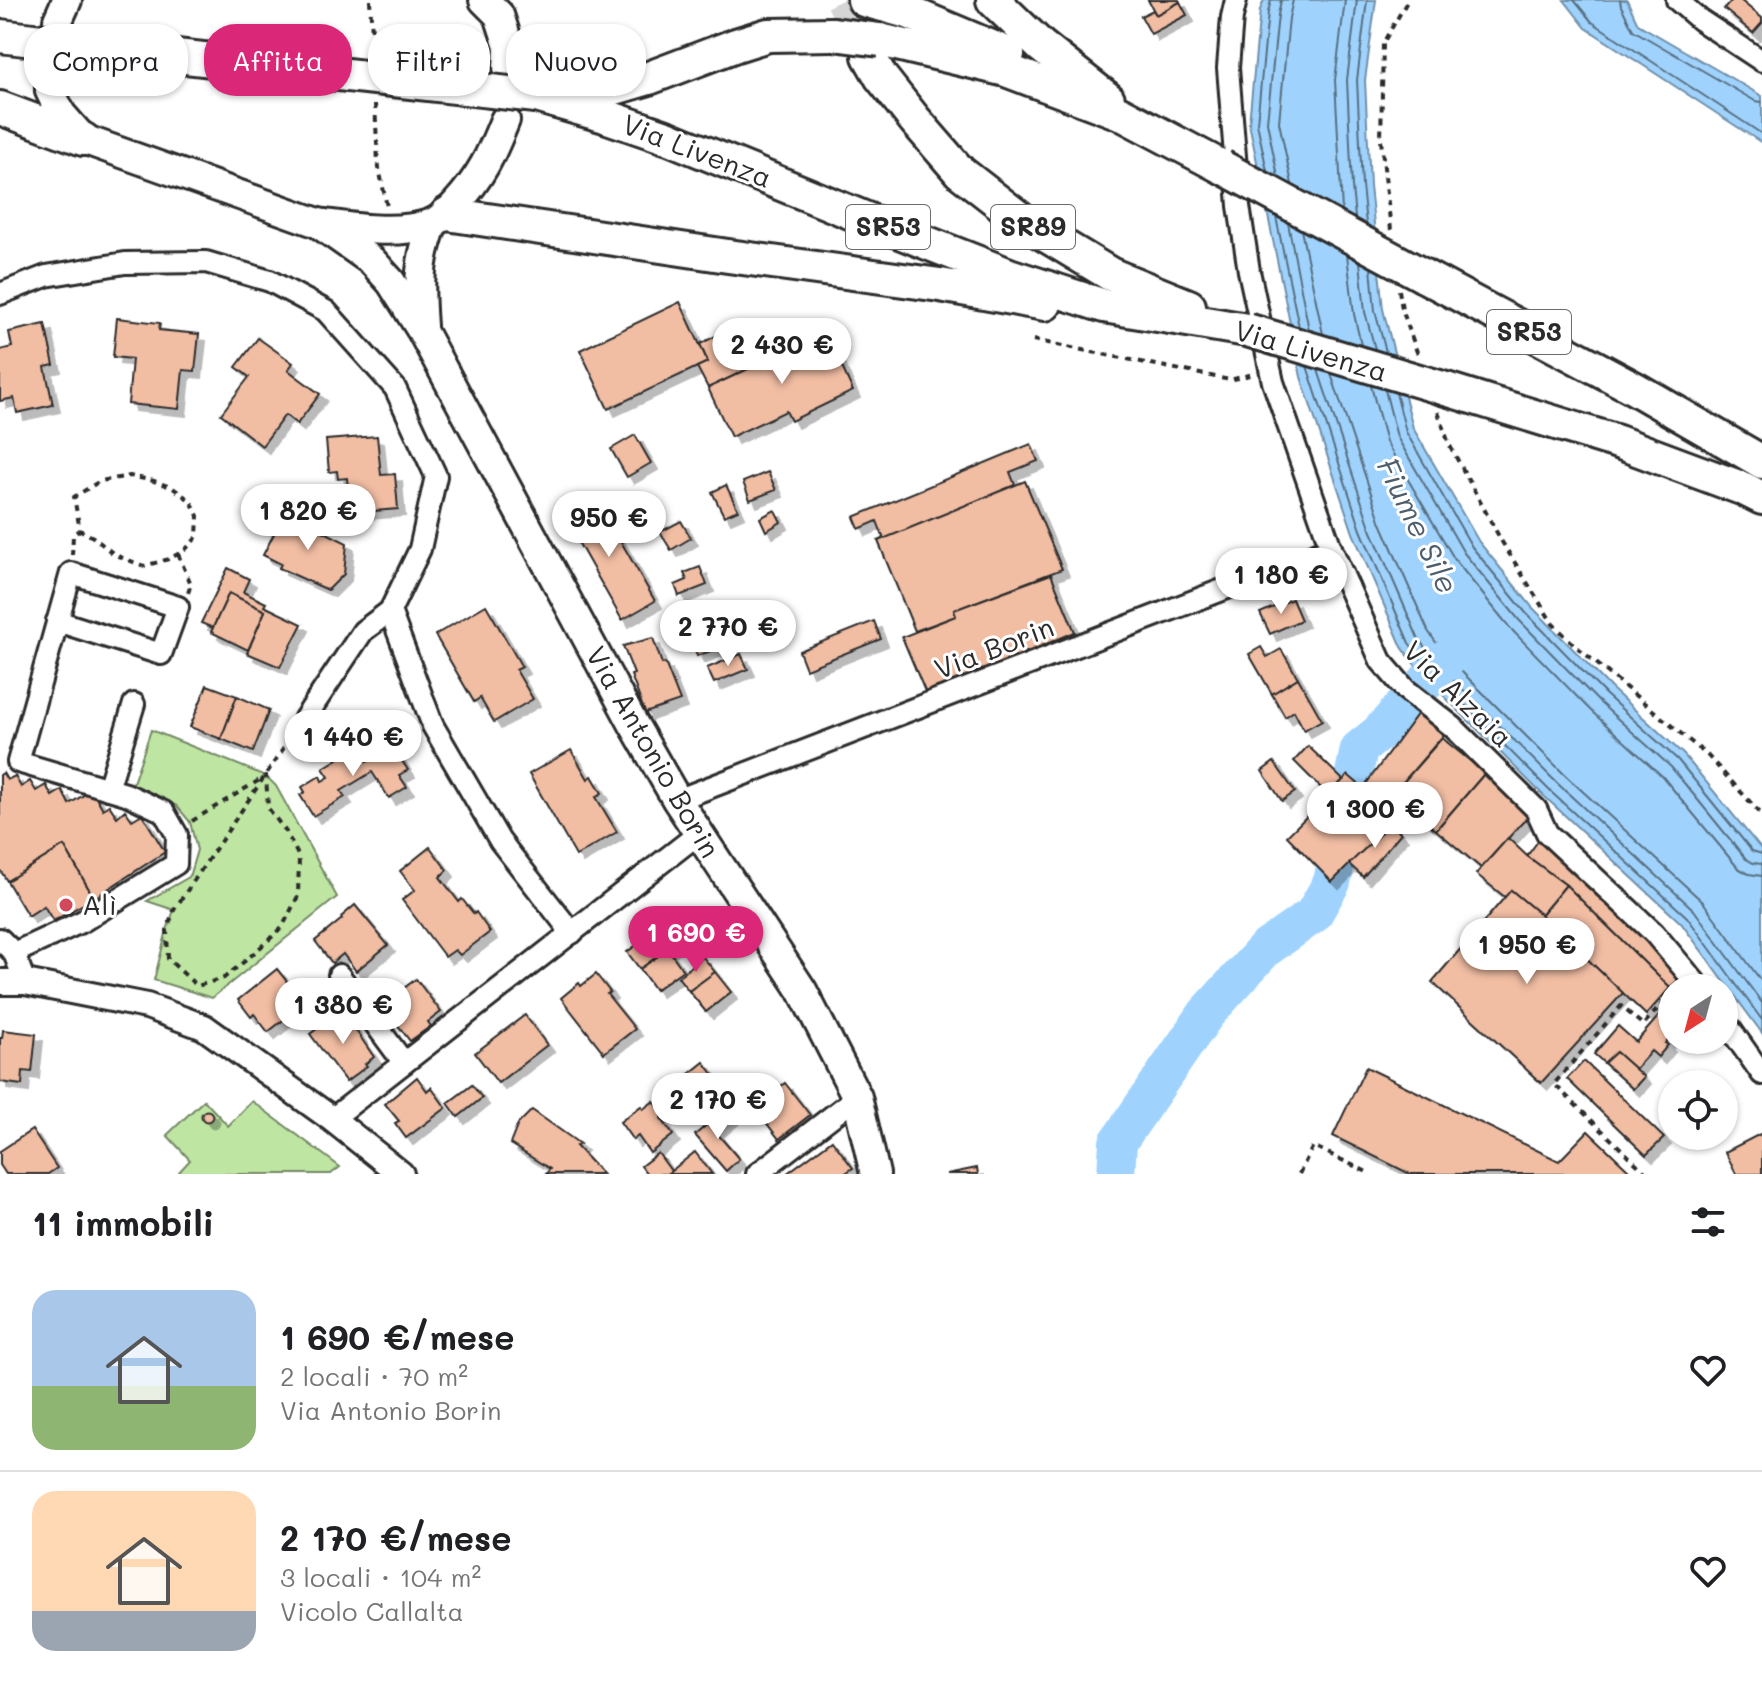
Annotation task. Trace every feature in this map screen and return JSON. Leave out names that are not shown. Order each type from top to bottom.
[{"type":"highway","points":[[864,0],[908,12],[1109,100]]},
{"type":"highway","points":[[993,0],[1041,46],[1146,126]]},
{"type":"highway","name":"Via Livenza","points":[[646,79],[768,35],[833,34],[874,48],[1006,70],[1120,113],[1146,126],[1634,388],[1762,462]]},
{"type":"highway","name":"SR53","points":[[0,36],[506,93]]},
{"type":"highway","name":"SR89","points":[[874,48],[881,77],[960,172],[1027,224],[1110,274],[1247,330]]},
{"type":"highway","name":"Via Livenza","points":[[536,96],[669,138],[1009,275],[1104,306],[1247,330],[1618,442],[1762,498]]},
{"type":"highway","points":[[0,108],[83,139]]},
{"type":"highway","points":[[440,218],[940,285],[1083,310],[1104,306]]},
{"type":"main road","points":[[484,0],[499,15],[506,37]]},
{"type":"main road","points":[[52,96],[61,114],[83,139],[318,223],[392,229],[407,229],[440,218],[472,187],[489,160],[505,120]]},
{"type":"main road","name":"Via Antonio Borin","points":[[422,331],[420,269],[425,245],[440,218]]},
{"type":"main road","name":"Via Antonio Borin","points":[[318,223],[372,261],[391,282],[422,331],[677,800],[802,990],[857,1097],[875,1174]]},
{"type":"street","name":"Via Alzaia","points":[[1236,0],[1228,68],[1239,206],[1270,370],[1331,548],[1381,661],[1405,689],[1453,727],[1536,809],[1547,833],[1654,933],[1688,974]]},
{"type":"street","points":[[1677,0],[1700,20],[1762,61]]},
{"type":"street","points":[[0,294],[46,276],[125,263],[206,262],[270,281],[326,311],[395,388],[436,476],[420,549],[390,611],[363,631],[305,718]]},
{"type":"street","name":"Via Borin","points":[[677,800],[1331,548]]},
{"type":"street","points":[[25,982],[7,946],[83,921],[176,864],[177,835],[164,812],[126,794],[18,762],[57,621],[71,573],[178,607],[161,654],[57,621]]},
{"type":"street","points":[[390,611],[433,726],[500,841],[572,933]]},
{"type":"street","points":[[108,789],[134,704]]},
{"type":"street","points":[[332,1119],[698,834]]},
{"type":"street","points":[[339,975],[404,1063]]},
{"type":"street","points":[[0,982],[25,982],[147,1006],[204,1027],[332,1119],[401,1174]]},
{"type":"street","points":[[1738,1040],[1762,1074]]},
{"type":"street","points":[[757,1174],[857,1097]]},
{"type":"path","points":[[370,0],[371,24]]},
{"type":"path","points":[[1392,239],[1381,140],[1383,43],[1408,0]]},
{"type":"path","points":[[375,104],[378,163],[392,229]]},
{"type":"path","points":[[1398,281],[1402,309],[1423,369]]},
{"type":"path","points":[[1033,340],[1230,380],[1270,370]]},
{"type":"path","points":[[1433,399],[1449,444],[1502,542],[1553,624],[1708,756],[1762,815]]},
{"type":"path","points":[[130,476],[173,488],[191,501],[198,516],[197,537],[185,550],[144,566],[115,555],[80,530],[74,497],[100,481],[130,476]]},
{"type":"path","points":[[71,573],[73,535],[80,530]]},
{"type":"path","points":[[178,554],[191,584],[186,599],[178,607]]},
{"type":"path","points":[[266,776],[268,808],[299,857],[298,896],[282,928],[224,978],[197,986],[168,959],[167,930],[174,910],[305,718]]},
{"type":"path","points":[[173,829],[194,820],[266,776]]},
{"type":"path","points":[[1647,1174],[1554,1084],[1621,1006],[1643,1025],[1658,1008]]},
{"type":"path","points":[[1299,1174],[1313,1146],[1371,1174]]},
{"type":"green space","points":[[151,730],[266,776],[276,786],[337,897],[212,998],[154,980],[174,910],[147,901],[189,877],[197,850],[190,822],[177,806],[132,786]]},
{"type":"green space","points":[[204,1100],[228,1126],[252,1101],[340,1167],[331,1174],[181,1174],[179,1172],[190,1160],[167,1135]]},
{"type":"water","name":"Fiume Sile","points":[[1264,0],[1376,0],[1365,80],[1370,186],[1383,309],[1413,428],[1479,542],[1532,607],[1611,688],[1684,755],[1762,850],[1762,1033],[1738,1000],[1738,974],[1719,974],[1681,923],[1545,797],[1421,673],[1402,647],[1353,533],[1301,377],[1249,123],[1260,10]]},
{"type":"water","points":[[1564,0],[1627,0],[1638,24],[1762,96],[1762,143],[1586,28]]},
{"type":"building","points":[[1148,0],[1179,0],[1180,2],[1156,15]]},
{"type":"building","points":[[1732,0],[1740,0],[1762,18],[1762,23],[1753,33],[1724,9]]},
{"type":"building","points":[[1180,2],[1187,15],[1151,34],[1141,16],[1153,10],[1156,15]]},
{"type":"building","points":[[680,302],[708,362],[608,409],[580,350]]},
{"type":"building","points":[[117,318],[160,323],[159,330],[199,334],[195,371],[183,370],[179,409],[128,404],[132,359],[113,357]]},
{"type":"building","points":[[45,324],[54,365],[45,367],[53,405],[17,413],[14,398],[0,401],[0,350],[12,347],[9,332]]},
{"type":"building","points":[[739,324],[759,364],[708,388],[697,367],[708,362],[700,344]]},
{"type":"building","points":[[826,332],[853,391],[791,421],[786,411],[731,437],[708,388]]},
{"type":"building","points":[[258,338],[293,363],[288,370],[320,394],[297,424],[285,415],[262,446],[221,414],[249,377],[236,367]]},
{"type":"building","points":[[635,435],[651,463],[627,477],[611,449]]},
{"type":"building","points":[[377,436],[381,475],[395,474],[398,509],[350,513],[347,478],[338,479],[337,471],[329,472],[326,440]]},
{"type":"building","points":[[1031,444],[1038,461],[1010,472],[1015,485],[884,539],[877,521],[859,529],[854,517]]},
{"type":"building","points":[[768,472],[776,490],[750,500],[743,482]]},
{"type":"building","points":[[1025,481],[1062,569],[954,610],[956,616],[915,631],[878,541]]},
{"type":"building","points":[[726,485],[738,510],[724,516],[712,492]]},
{"type":"building","points":[[596,498],[655,601],[622,620],[564,517]]},
{"type":"building","points":[[775,510],[781,522],[766,531],[760,518]]},
{"type":"building","points":[[285,512],[347,543],[344,574],[328,590],[279,568],[281,564],[263,555]]},
{"type":"building","points":[[681,521],[691,538],[671,550],[660,532]]},
{"type":"building","points":[[700,567],[707,585],[679,596],[675,585],[687,580],[684,573]]},
{"type":"building","points":[[228,568],[249,579],[243,592],[302,624],[280,667],[247,653],[265,611],[229,593],[213,628],[201,623]]},
{"type":"building","points":[[1051,574],[1075,632],[926,694],[902,637],[956,616],[954,610]]},
{"type":"building","points":[[229,593],[265,611],[248,650],[211,632]]},
{"type":"building","points":[[1292,599],[1301,620],[1270,634],[1260,613]]},
{"type":"building","points":[[486,605],[522,667],[516,670],[533,699],[494,722],[480,698],[474,702],[435,635]]},
{"type":"building","points":[[714,620],[724,646],[697,656],[687,631]]},
{"type":"building","points":[[874,621],[881,639],[806,669],[799,651]]},
{"type":"building","points":[[653,638],[680,701],[645,713],[623,646]]},
{"type":"building","points":[[1261,647],[1267,657],[1281,649],[1298,678],[1272,694],[1249,654]]},
{"type":"building","points":[[741,654],[748,669],[714,683],[707,668]]},
{"type":"building","points":[[1298,678],[1322,720],[1304,730],[1294,711],[1285,717],[1272,694]]},
{"type":"building","points":[[207,685],[237,696],[221,739],[190,727]]},
{"type":"building","points":[[237,696],[269,710],[253,752],[221,739]]},
{"type":"building","points":[[1421,709],[1448,730],[1392,795],[1403,805],[1375,839],[1332,882],[1287,836],[1348,775],[1363,788]]},
{"type":"building","points":[[1442,738],[1485,773],[1436,830],[1392,795]]},
{"type":"building","points":[[345,745],[352,756],[360,751],[367,762],[385,751],[391,760],[398,755],[408,770],[399,775],[407,787],[389,798],[372,772],[341,791],[345,797],[313,816],[300,795],[305,792],[302,787],[320,776],[322,781],[329,777],[323,768],[338,759],[334,752]]},
{"type":"building","points":[[1308,746],[1343,780],[1328,795],[1294,761]]},
{"type":"building","points":[[571,750],[588,779],[592,776],[602,793],[596,797],[617,832],[576,856],[529,774]]},
{"type":"building","points":[[1274,762],[1295,792],[1282,801],[1262,771]]},
{"type":"building","points":[[3,773],[7,780],[15,776],[21,787],[30,781],[36,791],[46,785],[52,796],[62,790],[69,804],[92,790],[103,809],[109,805],[117,817],[125,810],[132,820],[142,814],[165,852],[94,898],[64,846],[7,881],[0,870],[0,775]]},
{"type":"building","points":[[1485,773],[1533,811],[1481,868],[1436,830]]},
{"type":"building","points":[[1390,821],[1401,833],[1363,877],[1349,864]]},
{"type":"building","points":[[1541,837],[1682,974],[1658,976],[1566,885],[1527,856]]},
{"type":"building","points":[[1508,838],[1566,885],[1541,915],[1511,890],[1506,898],[1476,874]]},
{"type":"building","points":[[64,846],[94,898],[53,921],[44,906],[28,916],[7,881]]},
{"type":"building","points":[[430,847],[447,870],[440,877],[459,902],[462,899],[474,914],[476,912],[490,932],[460,955],[455,950],[445,957],[402,900],[415,890],[400,871]]},
{"type":"building","points":[[1566,885],[1658,976],[1658,1002],[1646,1015],[1541,915]]},
{"type":"building","points":[[1511,890],[1623,993],[1541,1083],[1432,982]]},
{"type":"building","points":[[355,905],[388,945],[356,971],[343,954],[332,963],[315,941]]},
{"type":"building","points":[[662,927],[675,944],[640,969],[627,952]]},
{"type":"building","points":[[668,949],[683,970],[655,990],[640,969]]},
{"type":"building","points":[[703,957],[715,972],[689,991],[678,977]]},
{"type":"building","points":[[277,969],[302,1000],[268,1032],[238,1000]]},
{"type":"building","points":[[715,972],[731,992],[706,1012],[689,991]]},
{"type":"building","points":[[596,974],[610,992],[607,994],[635,1029],[604,1053],[561,998]]},
{"type":"building","points":[[416,979],[441,1012],[428,1022],[431,1026],[410,1041],[381,1003],[398,988],[400,991]]},
{"type":"building","points":[[339,985],[352,1002],[329,1019],[316,1002]]},
{"type":"building","points":[[342,1010],[374,1057],[346,1082],[310,1034]]},
{"type":"building","points":[[525,1015],[547,1045],[498,1083],[475,1053]]},
{"type":"building","points":[[1658,1017],[1658,1054],[1660,1054],[1658,1057],[1651,1051],[1635,1069],[1616,1052],[1604,1063],[1594,1054],[1618,1026],[1636,1042]]},
{"type":"building","points":[[3,1030],[36,1034],[32,1072],[23,1071],[22,1085],[0,1082],[0,1038]]},
{"type":"building","points":[[1616,1052],[1644,1077],[1633,1089],[1604,1063]]},
{"type":"building","points":[[1584,1061],[1658,1132],[1658,1144],[1646,1155],[1567,1079]]},
{"type":"building","points":[[704,1062],[727,1092],[697,1116],[674,1086]]},
{"type":"building","points":[[1366,1067],[1559,1161],[1588,1131],[1633,1174],[1410,1174],[1333,1136]]},
{"type":"building","points":[[417,1077],[427,1091],[431,1087],[446,1108],[406,1138],[395,1123],[399,1121],[385,1104]]},
{"type":"building","points":[[785,1083],[810,1115],[779,1139],[754,1107]]},
{"type":"building","points":[[472,1085],[482,1098],[458,1117],[448,1103]]},
{"type":"building","points":[[654,1101],[673,1135],[650,1153],[638,1136],[633,1140],[620,1122],[641,1106],[643,1109]]},
{"type":"building","points":[[726,1108],[733,1116],[715,1131],[739,1159],[726,1171],[695,1135]]},
{"type":"building","points":[[207,1110],[213,1116],[207,1122],[201,1116]]},
{"type":"building","points":[[532,1110],[580,1144],[576,1146],[602,1174],[546,1174],[550,1169],[510,1144],[518,1124]]},
{"type":"building","points":[[32,1130],[57,1168],[48,1174],[6,1174],[0,1165],[0,1151]]},
{"type":"building","points":[[1760,1134],[1762,1174],[1736,1174],[1725,1152],[1738,1150],[1738,1145]]},
{"type":"building","points":[[832,1140],[853,1168],[844,1174],[786,1174]]},
{"type":"building","points":[[695,1152],[712,1174],[666,1174],[671,1171]]},
{"type":"building","points":[[658,1153],[671,1171],[647,1174],[641,1166]]},
{"type":"building","points":[[977,1168],[978,1174],[947,1174]]},
{"type":"waterway","points":[[1116,1174],[1118,1142],[1206,1014],[1265,949],[1313,915],[1332,882],[1359,749],[1379,733],[1463,642]]},
{"type":"tunnel","points":[[842,0],[869,56]]},
{"type":"place","name":"Alì","points":[[66,905]]}]
